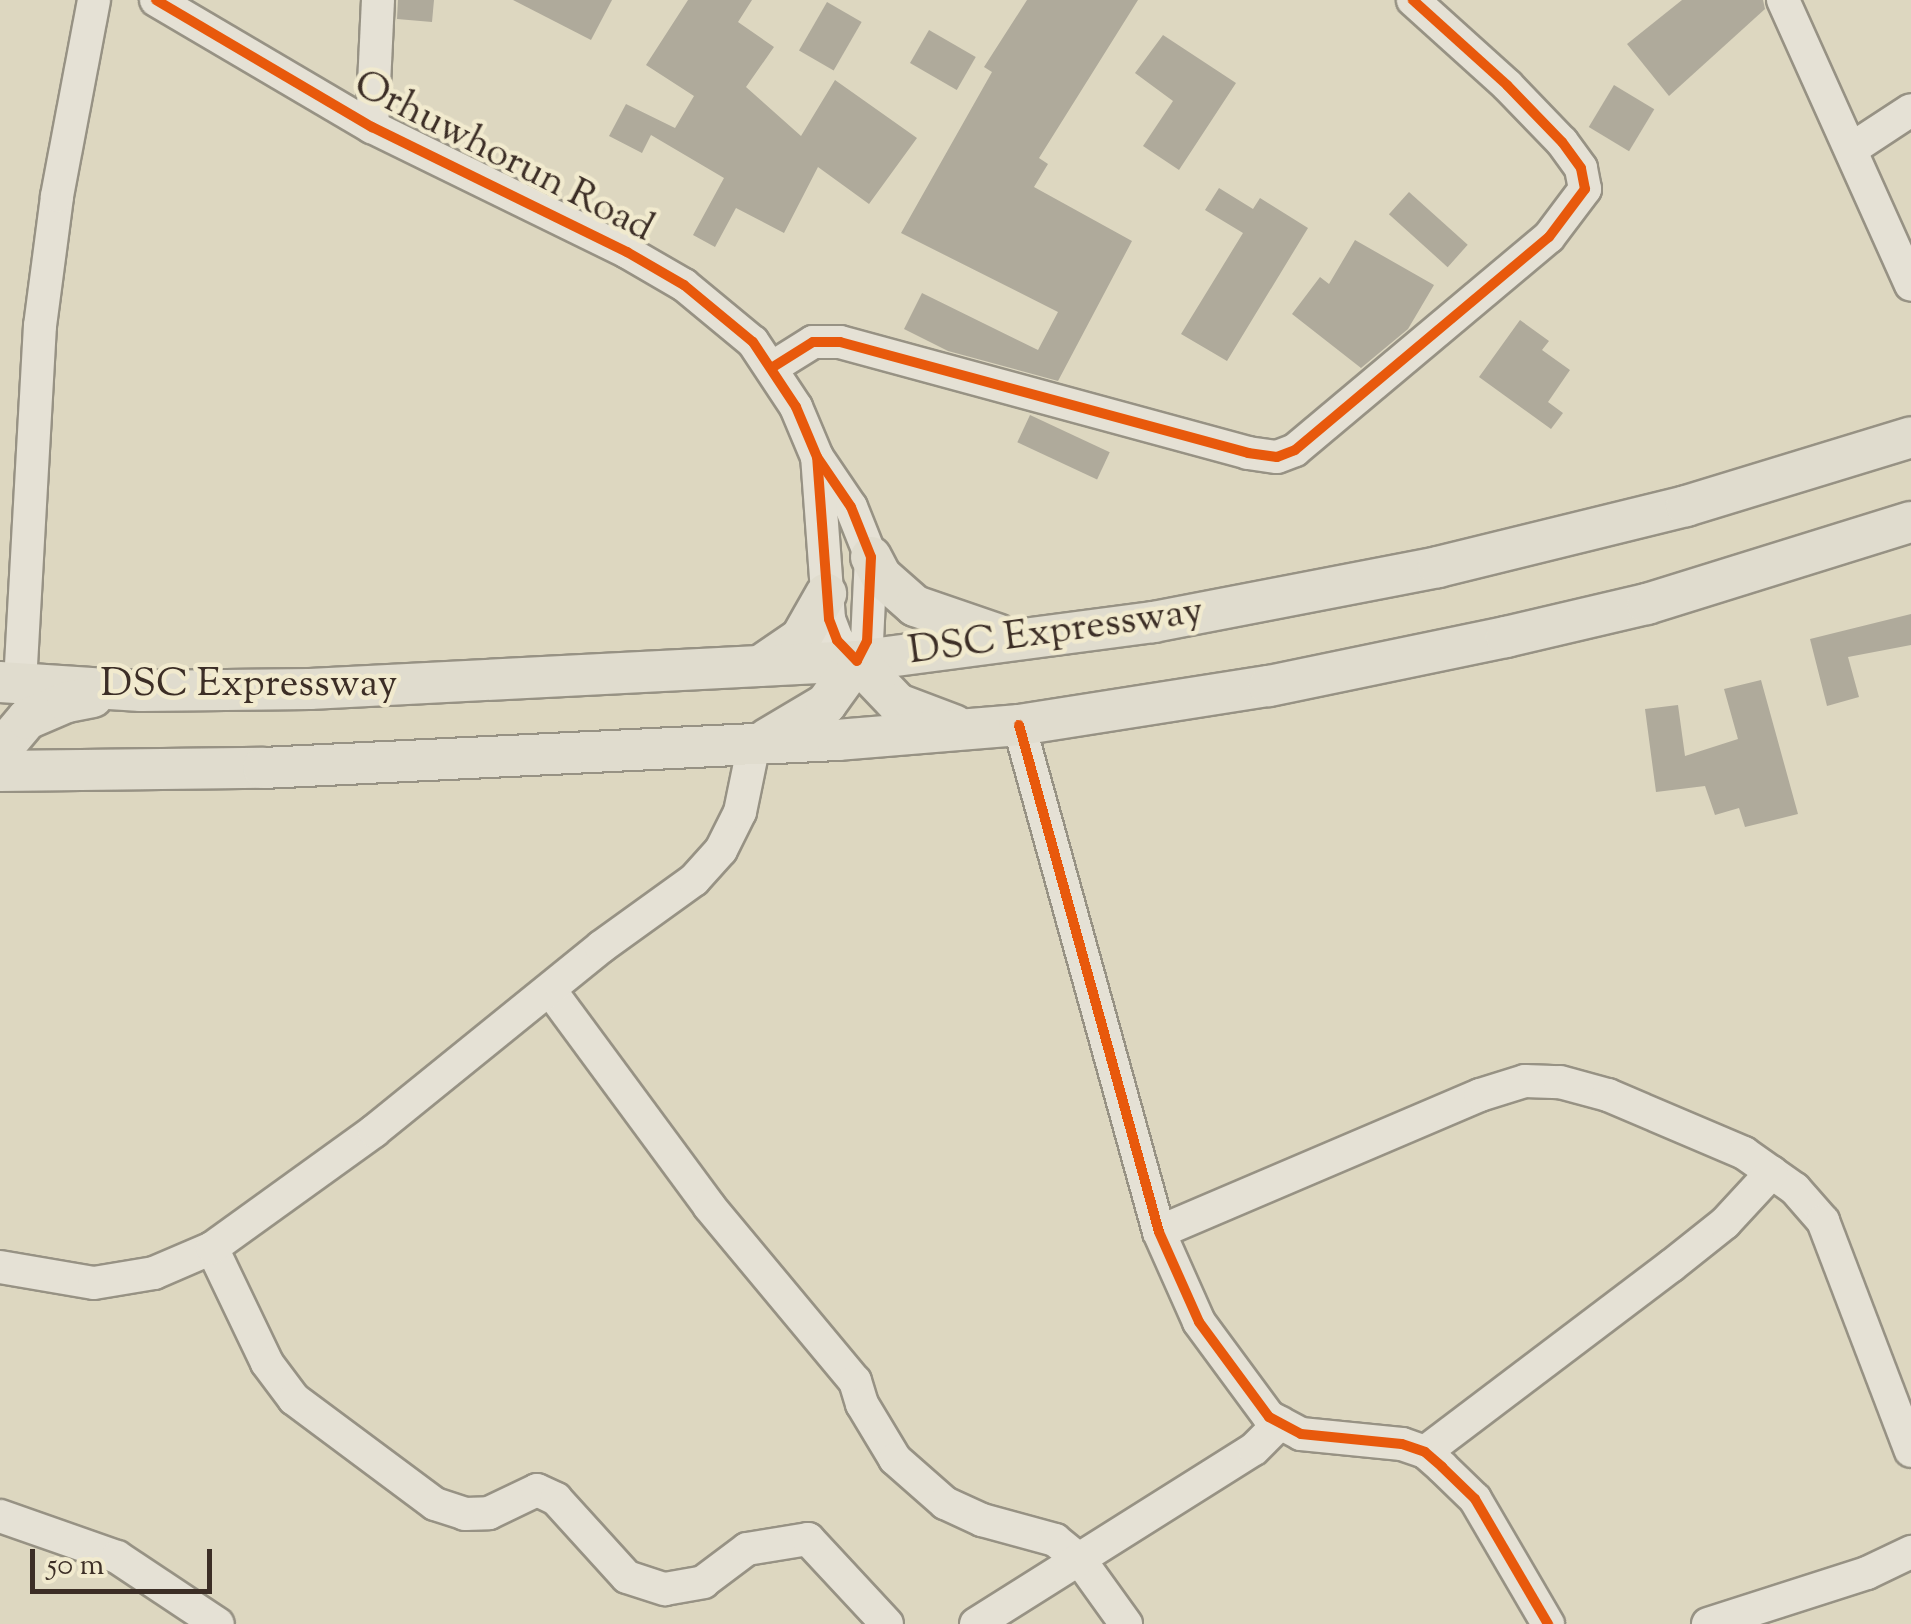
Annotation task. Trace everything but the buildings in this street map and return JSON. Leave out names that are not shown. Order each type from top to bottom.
[{"type":"main road","name":"DSC Expressway","points":[[10,682],[141,691],[388,686],[857,661],[1154,622],[1438,566],[1686,506],[1911,438]]},
{"type":"main road","name":"DSC Expressway","points":[[0,771],[246,768],[754,744],[1019,725],[1269,686],[1489,641],[1665,598],[1911,522]]},
{"type":"main road","points":[[871,557],[888,584],[915,606],[958,624],[1016,638]]},
{"type":"main road","points":[[754,669],[801,638],[826,594]]},
{"type":"main road","points":[[754,744],[780,735],[826,704],[857,661],[898,704],[918,715],[975,730]]},
{"type":"main road","points":[[0,751],[12,732],[43,710],[141,691]]},
{"type":"street","points":[[10,682],[40,326],[63,158],[94,0]]},
{"type":"street","name":"Orhuwhorun Road","points":[[156,0],[372,127],[627,252],[684,285],[725,315],[773,367],[818,457],[851,507],[871,557]]},
{"type":"street","points":[[372,127],[378,0]]},
{"type":"street","points":[[773,367],[813,342],[840,342],[1248,453],[1277,457],[1295,450],[1550,237],[1585,190],[1581,168],[1562,142],[1507,84],[1413,0]]},
{"type":"street","points":[[1783,0],[1911,285]]},
{"type":"street","points":[[1852,148],[1911,110]]},
{"type":"street","points":[[818,457],[826,594],[837,640],[857,661],[868,641],[871,557]]},
{"type":"street","points":[[1019,725],[1159,1232],[1200,1322],[1238,1380],[1269,1417],[1301,1434],[1402,1444],[1424,1452],[1475,1499],[1548,1624]]},
{"type":"street","points":[[0,1267],[94,1283],[154,1273],[212,1248],[374,1131],[694,880],[721,850],[740,812],[754,744]]},
{"type":"street","points":[[550,990],[709,1206],[855,1381],[862,1404],[896,1459],[944,1503],[982,1520],[1055,1540],[1080,1560],[1126,1624]]},
{"type":"street","points":[[1159,1232],[1480,1096],[1525,1081],[1560,1082],[1608,1095],[1699,1131],[1796,1189],[1823,1221],[1911,1451]]},
{"type":"street","points":[[1424,1452],[1672,1266],[1725,1223],[1772,1172]]},
{"type":"street","points":[[212,1248],[267,1362],[294,1399],[435,1504],[465,1514],[489,1513],[537,1490],[556,1499],[627,1577],[665,1589],[704,1582],[747,1548],[808,1539],[886,1624]]},
{"type":"street","points":[[976,1624],[1254,1449],[1280,1423]]},
{"type":"street","points":[[0,1516],[117,1557],[218,1624]]},
{"type":"street","points":[[1708,1624],[1868,1574],[1911,1552]]},
{"type":"cycle path","points":[[156,0],[372,127],[627,252],[684,285],[753,342],[796,407],[817,457],[851,507],[871,557],[867,641],[857,661],[837,640],[829,619],[817,457]]},
{"type":"cycle path","points":[[773,367],[813,342],[840,342],[1248,453],[1277,457],[1295,450],[1549,237],[1585,189],[1581,168],[1562,142],[1507,85],[1413,0]]},
{"type":"cycle path","points":[[1019,725],[1159,1232],[1199,1322],[1269,1417],[1301,1434],[1402,1444],[1425,1452],[1475,1499],[1548,1624]]}]
